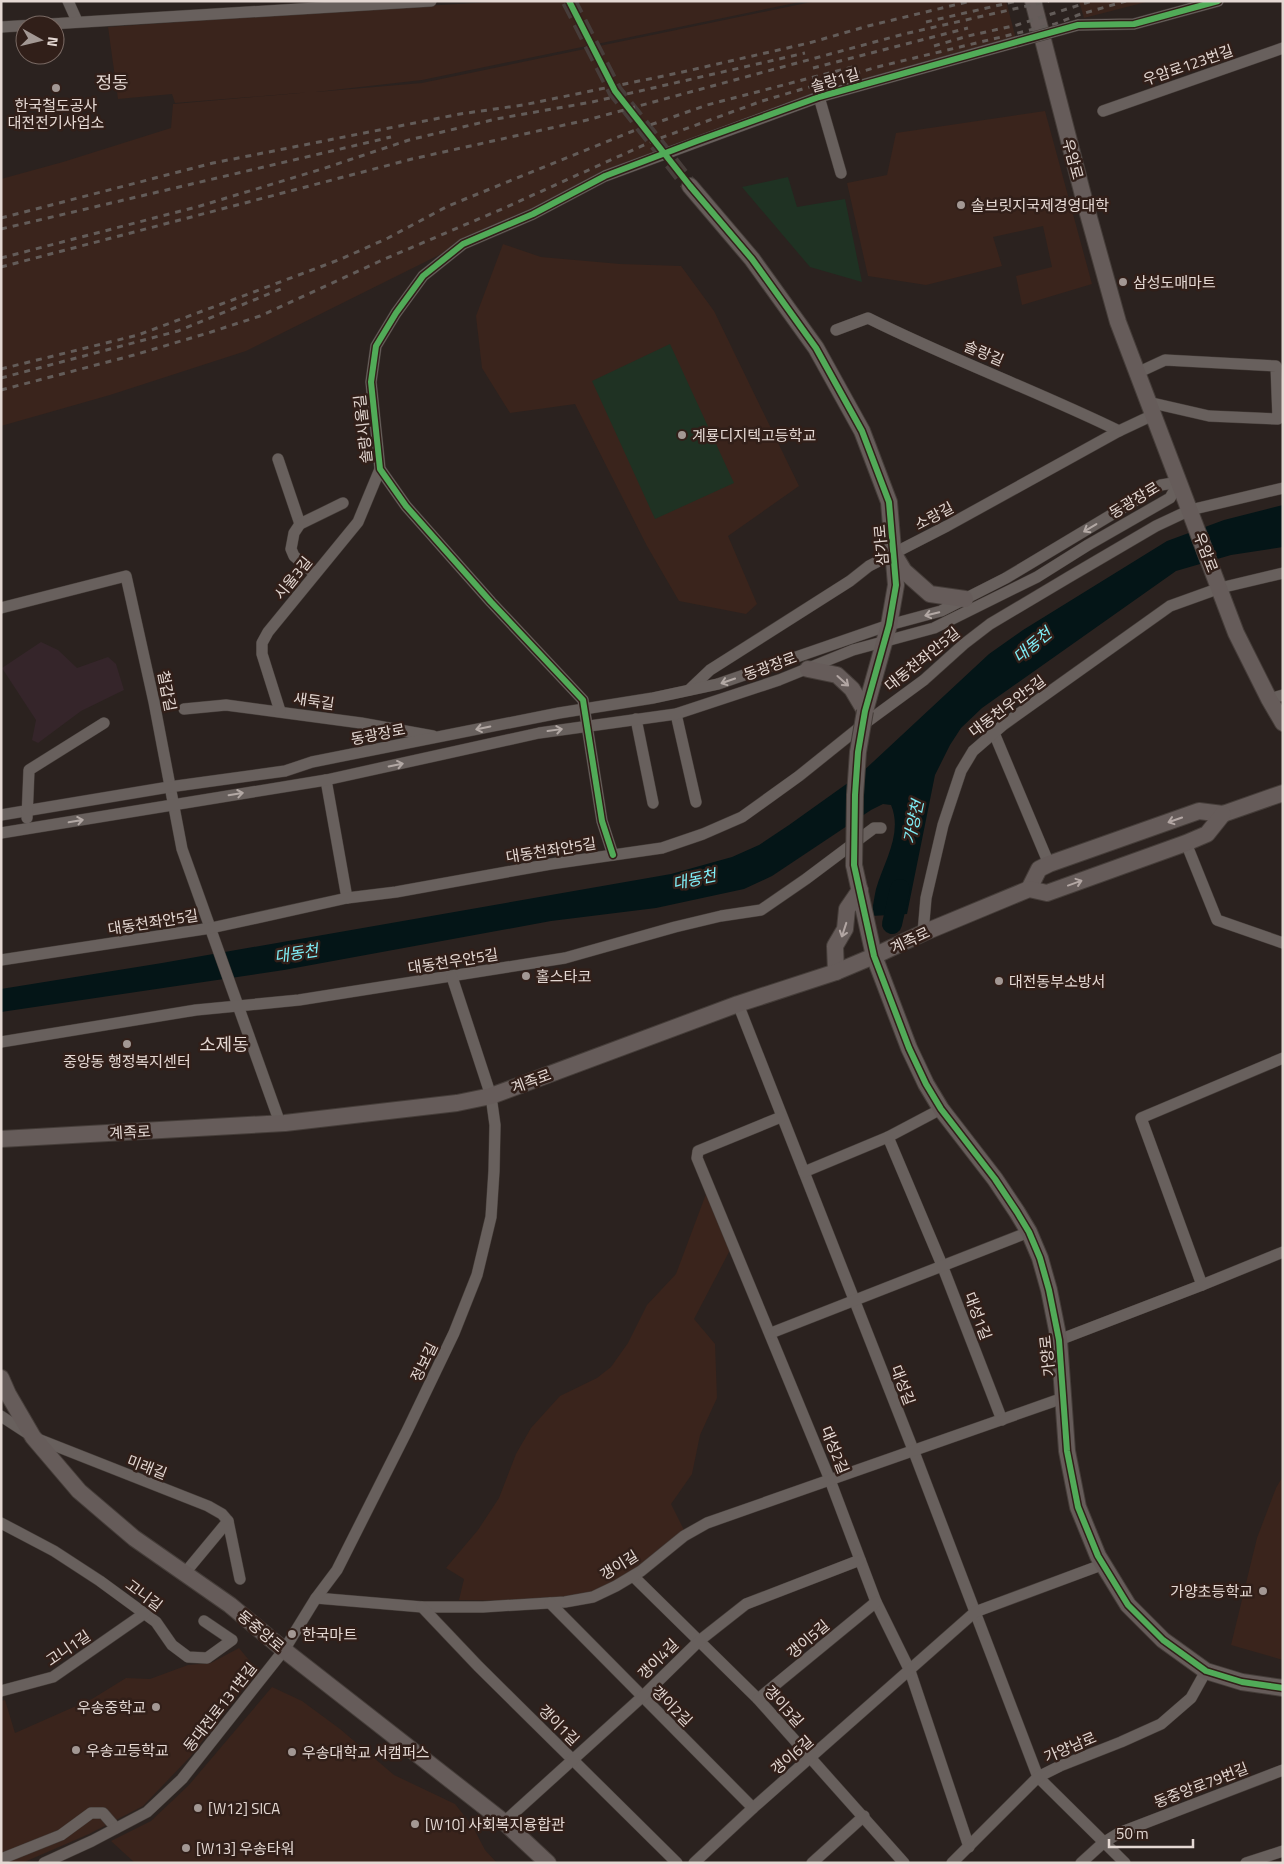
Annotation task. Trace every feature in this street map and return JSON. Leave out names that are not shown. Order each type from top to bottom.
[{"type":"street","points":[[68,1],[77,21]]},
{"type":"street","points":[[1,27],[289,5],[431,1]]},
{"type":"street","name":"우암로","points":[[1033,1],[1118,322],[1236,633],[1276,697],[1283,723]]},
{"type":"street","name":"솔랑1길","points":[[605,176],[819,97],[1078,25],[1134,24],[1218,1]]},
{"type":"street","name":"우암로123번길","points":[[1104,111],[1283,48]]},
{"type":"street","name":"솔랑1길","points":[[819,97],[841,173]]},
{"type":"street","name":"솔랑시울길","points":[[605,176],[533,214],[463,244],[423,276],[396,313],[376,346],[371,382],[380,469],[406,506],[491,602],[583,700],[602,821],[613,855]]},
{"type":"street","name":"삼가로","points":[[690,186],[752,259],[821,356],[862,431],[889,502],[896,585],[887,633],[865,711],[857,769],[854,865],[874,956]]},
{"type":"street","name":"솔랑길","points":[[836,330],[868,318],[902,335],[1058,402],[1119,431]]},
{"type":"street","points":[[1137,374],[1166,360],[1276,366],[1278,419],[1209,416],[1150,409]]},
{"type":"street","name":"소랑길","points":[[689,690],[710,670],[850,581],[868,566],[894,554],[1119,431],[1150,409]]},
{"type":"street","points":[[278,459],[300,524]]},
{"type":"street","name":"시울3길","points":[[280,711],[262,654],[262,643],[358,522],[380,469]]},
{"type":"street","name":"동광장로","points":[[1,815],[169,787],[285,771],[312,762],[559,713],[584,710],[718,684],[887,633],[941,612],[1006,578],[1161,485],[1179,482]]},
{"type":"street","name":"동광장로","points":[[1,834],[172,804],[326,780],[539,733],[676,714],[808,669],[854,650],[887,633],[934,628],[1037,577],[1170,498],[1179,482]]},
{"type":"street","name":"대동천좌안5길","points":[[1,960],[212,931],[347,898],[396,892],[551,864],[671,846],[717,829],[742,817],[800,776],[860,726],[924,680],[964,644],[990,624],[1156,526],[1190,510],[1283,488]]},
{"type":"street","points":[[315,574],[294,556],[291,549],[294,532],[300,524],[343,503]]},
{"type":"street","points":[[894,554],[904,570],[930,594],[965,599]]},
{"type":"street","name":"대동천우안5길","points":[[923,933],[926,898],[943,825],[961,771],[973,751],[994,733],[1170,606],[1220,588],[1283,573]]},
{"type":"street","name":"철갑길","points":[[1,608],[126,576],[154,702],[182,849],[236,1003]]},
{"type":"street","points":[[808,669],[837,675],[852,689],[865,711]]},
{"type":"street","name":"새둑길","points":[[184,709],[226,705],[361,723],[440,737]]},
{"type":"street","points":[[676,714],[696,802]]},
{"type":"street","points":[[636,719],[653,803]]},
{"type":"street","points":[[28,829],[26,812],[28,770],[104,723]]},
{"type":"street","points":[[994,733],[1049,864]]},
{"type":"street","points":[[326,780],[347,898]]},
{"type":"street","points":[[1028,889],[1039,868],[1049,864],[1199,811],[1223,814],[1283,793]]},
{"type":"street","name":"계족로","points":[[1,1139],[280,1123],[457,1103],[492,1096],[738,1004],[836,972],[1028,889],[1047,893],[1186,843],[1207,834],[1223,814]]},
{"type":"street","name":"대동천우안5길","points":[[1,1042],[236,1003],[299,1000],[565,958],[721,916],[761,910],[874,828],[881,828]]},
{"type":"street","points":[[1186,843],[1217,920],[1283,943]]},
{"type":"street","points":[[836,972],[835,946],[845,929],[847,909],[860,890]]},
{"type":"street","name":"가양로","points":[[874,956],[909,1048],[926,1084],[941,1109],[995,1179],[1029,1232],[1040,1258],[1059,1340],[1067,1451],[1078,1507],[1098,1556],[1128,1606],[1163,1640],[1206,1670],[1242,1682],[1280,1691]]},
{"type":"street","name":"정보길","points":[[304,1617],[336,1570],[444,1354],[470,1294],[491,1217],[495,1134],[492,1096],[452,977]]},
{"type":"street","points":[[236,1003],[280,1123]]},
{"type":"street","name":"대성길","points":[[738,1004],[914,1452],[1038,1777]]},
{"type":"street","points":[[1202,1286],[1141,1118],[1283,1058]]},
{"type":"street","points":[[804,1172],[888,1137],[941,1109]]},
{"type":"street","name":"대성2길","points":[[781,1117],[698,1151],[697,1158],[771,1333],[830,1480],[876,1602],[910,1672],[969,1847]]},
{"type":"street","name":"대성1길","points":[[888,1137],[942,1265],[1002,1420]]},
{"type":"street","points":[[771,1333],[1029,1232]]},
{"type":"street","points":[[1059,1340],[1202,1286],[1283,1252]]},
{"type":"street","name":"동중앙로","points":[[1,1378],[32,1437],[79,1491],[134,1538],[230,1605],[284,1650],[504,1822],[548,1863]]},
{"type":"street","points":[[914,1452],[1063,1398]]},
{"type":"street","name":"미래길","points":[[1,1416],[32,1437],[208,1506],[222,1514],[228,1521]]},
{"type":"street","name":"갱이길","points":[[316,1598],[422,1607],[550,1603],[593,1597],[633,1576],[684,1536],[708,1522],[914,1452]]},
{"type":"street","points":[[184,1574],[228,1521]]},
{"type":"street","points":[[228,1521],[240,1579]]},
{"type":"street","name":"고니길","points":[[1,1524],[54,1551],[145,1613],[156,1622],[172,1645],[188,1657],[207,1658],[232,1640],[204,1621]]},
{"type":"street","name":"갱이4길","points":[[504,1822],[642,1697],[699,1641],[746,1604],[860,1560]]},
{"type":"street","points":[[975,1612],[1104,1564]]},
{"type":"street","name":"갱이3길","points":[[633,1576],[758,1699],[904,1863]]},
{"type":"street","name":"갱이5길","points":[[758,1699],[876,1602]]},
{"type":"street","name":"갱이2길","points":[[550,1603],[753,1808]]},
{"type":"street","name":"갱이1길","points":[[422,1607],[678,1863]]},
{"type":"street","name":"갱이6길","points":[[694,1863],[753,1808],[910,1672],[975,1612]]},
{"type":"street","name":"고니1길","points":[[1,1691],[53,1677],[145,1613]]},
{"type":"street","name":"동대전로131번길","points":[[44,1863],[92,1842],[147,1812],[182,1780],[284,1650],[304,1617]]},
{"type":"street","name":"가양남로","points":[[952,1863],[1038,1777],[1161,1724],[1191,1698],[1206,1670]]},
{"type":"street","name":"동중앙로79번길","points":[[1081,1863],[1103,1843],[1119,1832],[1283,1770]]},
{"type":"street","points":[[1038,1777],[1125,1863]]},
{"type":"street","points":[[1,1859],[61,1835],[91,1813],[103,1813],[116,1828]]},
{"type":"street","points":[[812,1863],[864,1816]]},
{"type":"street","points":[[1246,1863],[1283,1851]]},
{"type":"shaded area","points":[[511,1],[805,1],[422,80],[316,92],[422,83],[816,1],[1006,1],[1016,39],[620,165],[246,351],[110,395],[1,426],[1,179],[63,162],[171,128],[173,104],[312,92],[175,103],[172,94],[118,99],[108,27]]},
{"type":"shaded area","points":[[1079,1],[1150,1],[1084,18]]},
{"type":"shaded area","name":"솔브릿지국제경영대학","points":[[1045,111],[1092,284],[1022,305],[1016,276],[1052,267],[1043,226],[993,237],[1002,266],[926,285],[868,276],[847,183],[887,175],[896,133]]},
{"type":"shaded area","name":"계룡디지텍고등학교","points":[[503,244],[541,257],[620,264],[681,266],[714,311],[799,486],[728,536],[757,604],[746,614],[679,601],[647,546],[575,404],[510,413],[482,368],[476,316]]},
{"type":"shaded area","points":[[41,642],[58,650],[77,668],[108,657],[116,664],[124,690],[81,711],[38,743],[32,740],[36,720],[2,668]]},
{"type":"shaded area","points":[[706,1194],[730,1250],[694,1319],[715,1344],[717,1398],[700,1435],[692,1474],[671,1504],[685,1532],[630,1572],[590,1594],[537,1601],[459,1600],[464,1579],[446,1568],[478,1530],[499,1498],[516,1454],[531,1428],[560,1396],[597,1378],[611,1367],[628,1343],[647,1305],[676,1274]]},
{"type":"shaded area","name":"가양초등학교","points":[[1283,1476],[1283,1660],[1231,1645],[1257,1538],[1276,1488]]},
{"type":"shaded area","points":[[239,1648],[257,1670],[190,1757],[143,1806],[89,1834],[22,1863],[1,1863],[1,1701],[5,1700],[15,1733],[92,1699],[126,1678],[150,1679],[188,1665],[211,1663]]},
{"type":"shaded area","name":"우송대학교 서캠퍼스","points":[[272,1687],[302,1701],[340,1729],[394,1775],[455,1804],[473,1827],[485,1850],[497,1863],[135,1863],[111,1841],[151,1821],[189,1785]]},
{"type":"green space","points":[[788,177],[797,207],[845,199],[862,282],[810,267],[742,187]]},
{"type":"green space","points":[[670,344],[734,483],[655,519],[592,381]]},
{"type":"water","name":"대동천","points":[[1283,505],[1283,547],[1231,555],[1176,571],[982,708],[961,728],[935,775],[907,914],[871,916],[876,889],[894,837],[895,826],[891,805],[883,804],[772,876],[744,889],[656,908],[551,921],[284,970],[1,1012],[1,989],[162,963],[671,874],[732,857],[759,845],[859,775],[989,654],[1023,630],[1167,541],[1224,520]]},
{"type":"waterway","name":"가양천","points":[[892,924],[900,889]]},
{"type":"tunnel","points":[[569,1],[615,91],[690,186]]},
{"type":"railway","points":[[1,218],[213,163],[460,114],[523,105],[678,73],[809,43],[868,26],[971,1]]},
{"type":"railway","points":[[926,22],[1017,1]]},
{"type":"railway","points":[[1,267],[412,159],[587,120],[904,34],[1049,1]]},
{"type":"railway","points":[[934,46],[1017,25],[1092,1]]},
{"type":"railway","points":[[1,390],[134,355],[260,316],[655,140],[762,101],[877,67],[1055,24],[1126,1]]},
{"type":"railway","points":[[813,68],[968,28]]},
{"type":"railway","points":[[1,258],[200,206],[409,140],[496,119],[592,102],[805,53]]},
{"type":"railway","points":[[1,369],[138,335],[341,259],[388,238],[448,206],[633,131],[707,105],[856,66]]},
{"type":"railway","points":[[1,229],[391,137]]},
{"type":"railway","points":[[1,378],[178,331],[281,289]]},
{"type":"cycle path","points":[[569,1],[615,91],[690,186],[752,259],[816,348],[862,431],[889,502],[896,585],[889,625],[865,711],[858,752],[854,865],[874,956],[909,1048],[926,1084],[941,1109],[995,1179],[1017,1212],[1029,1232],[1040,1258],[1049,1290],[1059,1340],[1067,1451],[1078,1507],[1098,1556],[1128,1605],[1163,1640],[1206,1671],[1242,1682],[1283,1688]]},
{"type":"cycle path","points":[[613,855],[602,821],[583,700],[491,602],[406,506],[380,469],[371,382],[376,346],[396,313],[423,276],[463,244],[533,214],[605,176],[697,141],[819,97],[1078,25],[1134,24],[1218,1]]},
{"type":"place","name":"한국철도공사 대전전기사업소","points":[[56,88]]},
{"type":"place","name":"솔브릿지국제경영대학","points":[[961,205]]},
{"type":"place","name":"삼성도매마트","points":[[1123,282]]},
{"type":"place","name":"계룡디지텍고등학교","points":[[682,435]]},
{"type":"place","name":"홀스타코","points":[[526,976]]},
{"type":"place","name":"대전동부소방서","points":[[999,981]]},
{"type":"place","name":"중앙동 행정복지센터","points":[[127,1044]]},
{"type":"place","name":"가양초등학교","points":[[1263,1591]]},
{"type":"place","name":"한국마트","points":[[292,1634]]},
{"type":"place","name":"우송중학교","points":[[156,1707]]},
{"type":"place","name":"우송고등학교","points":[[76,1750]]},
{"type":"place","name":"우송대학교 서캠퍼스","points":[[292,1752]]},
{"type":"place","name":"[W12] SICA","points":[[198,1808]]},
{"type":"place","name":"[W10] 사회복지융합관","points":[[415,1824]]},
{"type":"place","name":"[W13] 우송타워","points":[[186,1848]]},
{"type":"district","name":"정동","points":[[112,82]]},
{"type":"district","name":"소제동","points":[[224,1044]]}]
